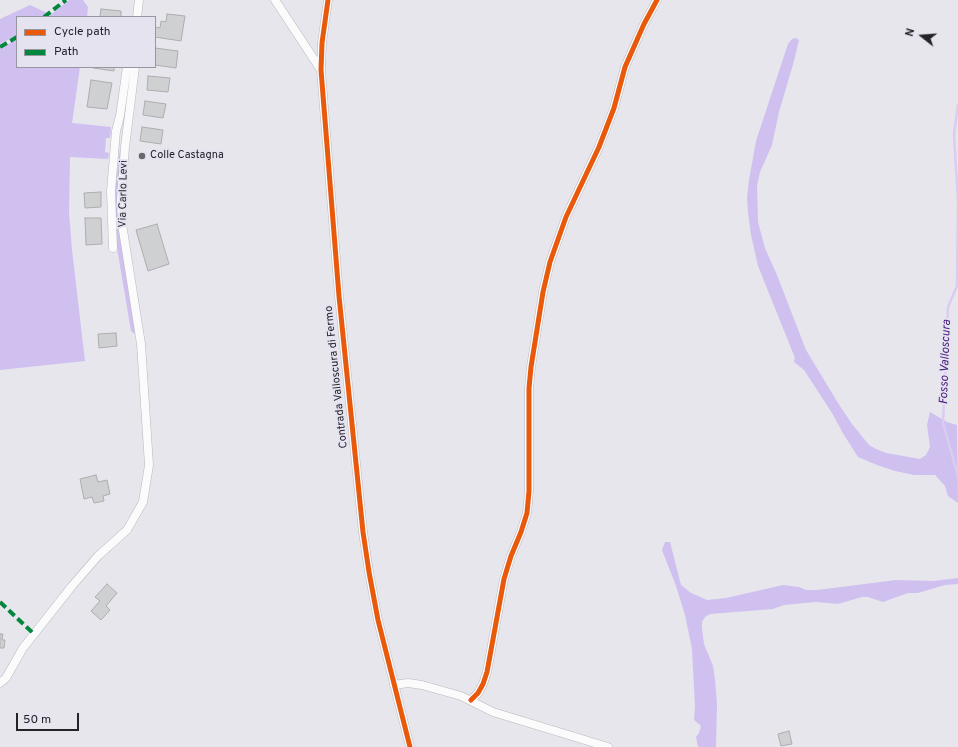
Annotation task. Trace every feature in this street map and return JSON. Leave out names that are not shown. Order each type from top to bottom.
[{"type":"street","points":[[137,16],[140,0]]},
{"type":"street","points":[[275,0],[322,70]]},
{"type":"street","name":"Contrada Valloscura di Fermo","points":[[328,0],[322,43],[322,70],[339,296],[363,532],[368,572],[378,620],[410,747]]},
{"type":"street","points":[[471,700],[478,693],[487,672],[504,579],[511,556],[522,532],[527,512],[529,491],[529,388],[543,292],[550,262],[566,217],[599,147],[614,108],[625,67],[644,24],[657,0]]},
{"type":"street","name":"Via Carlo Levi","points":[[112,248],[111,191],[116,131],[120,116],[127,68]]},
{"type":"street","name":"Via Carlo Levi","points":[[0,682],[6,678],[22,648],[72,586],[98,556],[127,530],[143,502],[149,465],[141,344],[122,224],[121,200],[125,147],[135,68]]},
{"type":"street","points":[[394,685],[408,683],[422,685],[461,696],[493,712],[608,747]]},
{"type":"shaded area","points":[[69,0],[83,0],[88,7],[87,16],[49,16]]},
{"type":"shaded area","points":[[30,5],[47,13],[43,16],[16,16],[16,36],[0,44],[0,19]]},
{"type":"shaded area","points":[[796,38],[799,40],[779,112],[772,145],[760,172],[757,186],[758,222],[765,248],[806,350],[838,403],[852,424],[869,445],[886,453],[920,459],[926,455],[930,447],[927,425],[930,412],[947,422],[957,425],[958,503],[948,496],[945,486],[935,475],[914,475],[895,471],[858,457],[804,370],[794,362],[795,358],[758,266],[751,235],[748,212],[747,198],[749,180],[756,141],[783,59],[788,44],[792,39]]},
{"type":"shaded area","points":[[16,40],[16,68],[80,68],[72,123],[111,127],[110,138],[106,138],[105,152],[109,153],[108,159],[70,157],[69,212],[85,361],[0,370],[0,49]]},
{"type":"shaded area","points":[[120,148],[122,158],[119,224],[135,334],[131,331],[117,248],[115,191]]},
{"type":"shaded area","points":[[665,542],[670,542],[681,585],[691,593],[707,600],[726,598],[783,585],[799,587],[806,590],[817,590],[896,580],[933,581],[958,578],[958,584],[945,585],[918,593],[908,593],[883,602],[868,597],[862,597],[838,604],[816,602],[784,605],[773,609],[710,614],[705,617],[702,622],[704,644],[713,666],[715,679],[717,704],[716,747],[698,747],[696,737],[701,726],[694,720],[695,707],[692,649],[685,615],[662,550]]},
{"type":"building","points":[[101,9],[121,11],[121,16],[100,16]]},
{"type":"building","points":[[167,14],[185,16],[181,41],[156,37],[156,27],[160,28],[161,21],[166,22]]},
{"type":"building","points":[[156,48],[178,51],[176,68],[156,65]]},
{"type":"building","points":[[93,68],[114,68],[114,71]]},
{"type":"building","points":[[148,76],[170,78],[168,92],[147,90]]},
{"type":"building","points":[[91,80],[112,83],[107,109],[87,107]]},
{"type":"building","points":[[145,101],[166,104],[163,118],[143,115]]},
{"type":"building","points":[[142,127],[163,130],[161,144],[140,141]]},
{"type":"building","points":[[101,192],[101,207],[85,208],[84,193]]},
{"type":"building","points":[[85,218],[101,218],[102,244],[86,245]]},
{"type":"building","points":[[157,224],[169,264],[148,271],[136,230]]},
{"type":"building","points":[[116,333],[117,346],[99,348],[98,334]]},
{"type":"building","points":[[96,475],[98,482],[107,480],[110,494],[103,496],[104,501],[94,503],[92,497],[84,499],[80,479]]},
{"type":"building","points":[[107,584],[117,593],[106,606],[110,610],[101,620],[91,611],[100,601],[95,597]]},
{"type":"building","points":[[0,634],[3,634],[2,640],[5,640],[4,648],[0,648]]},
{"type":"building","points":[[789,731],[792,744],[781,746],[778,734]]},
{"type":"waterway","name":"Fosso Valloscura","points":[[958,105],[954,134],[958,202],[957,286],[948,307],[943,423],[958,476]]},
{"type":"marked path","points":[[45,16],[66,0]]},
{"type":"marked path","points":[[0,47],[16,38]]},
{"type":"marked path","points":[[0,602],[34,634]]},
{"type":"cycle path","points":[[328,0],[322,43],[321,70],[339,296],[363,532],[378,620],[410,747]]},
{"type":"cycle path","points":[[471,700],[478,693],[487,672],[504,579],[527,513],[529,491],[529,388],[543,292],[550,262],[566,217],[599,147],[614,108],[625,67],[644,24],[657,0]]},
{"type":"place","name":"Colle Castagna","points":[[142,156]]}]
